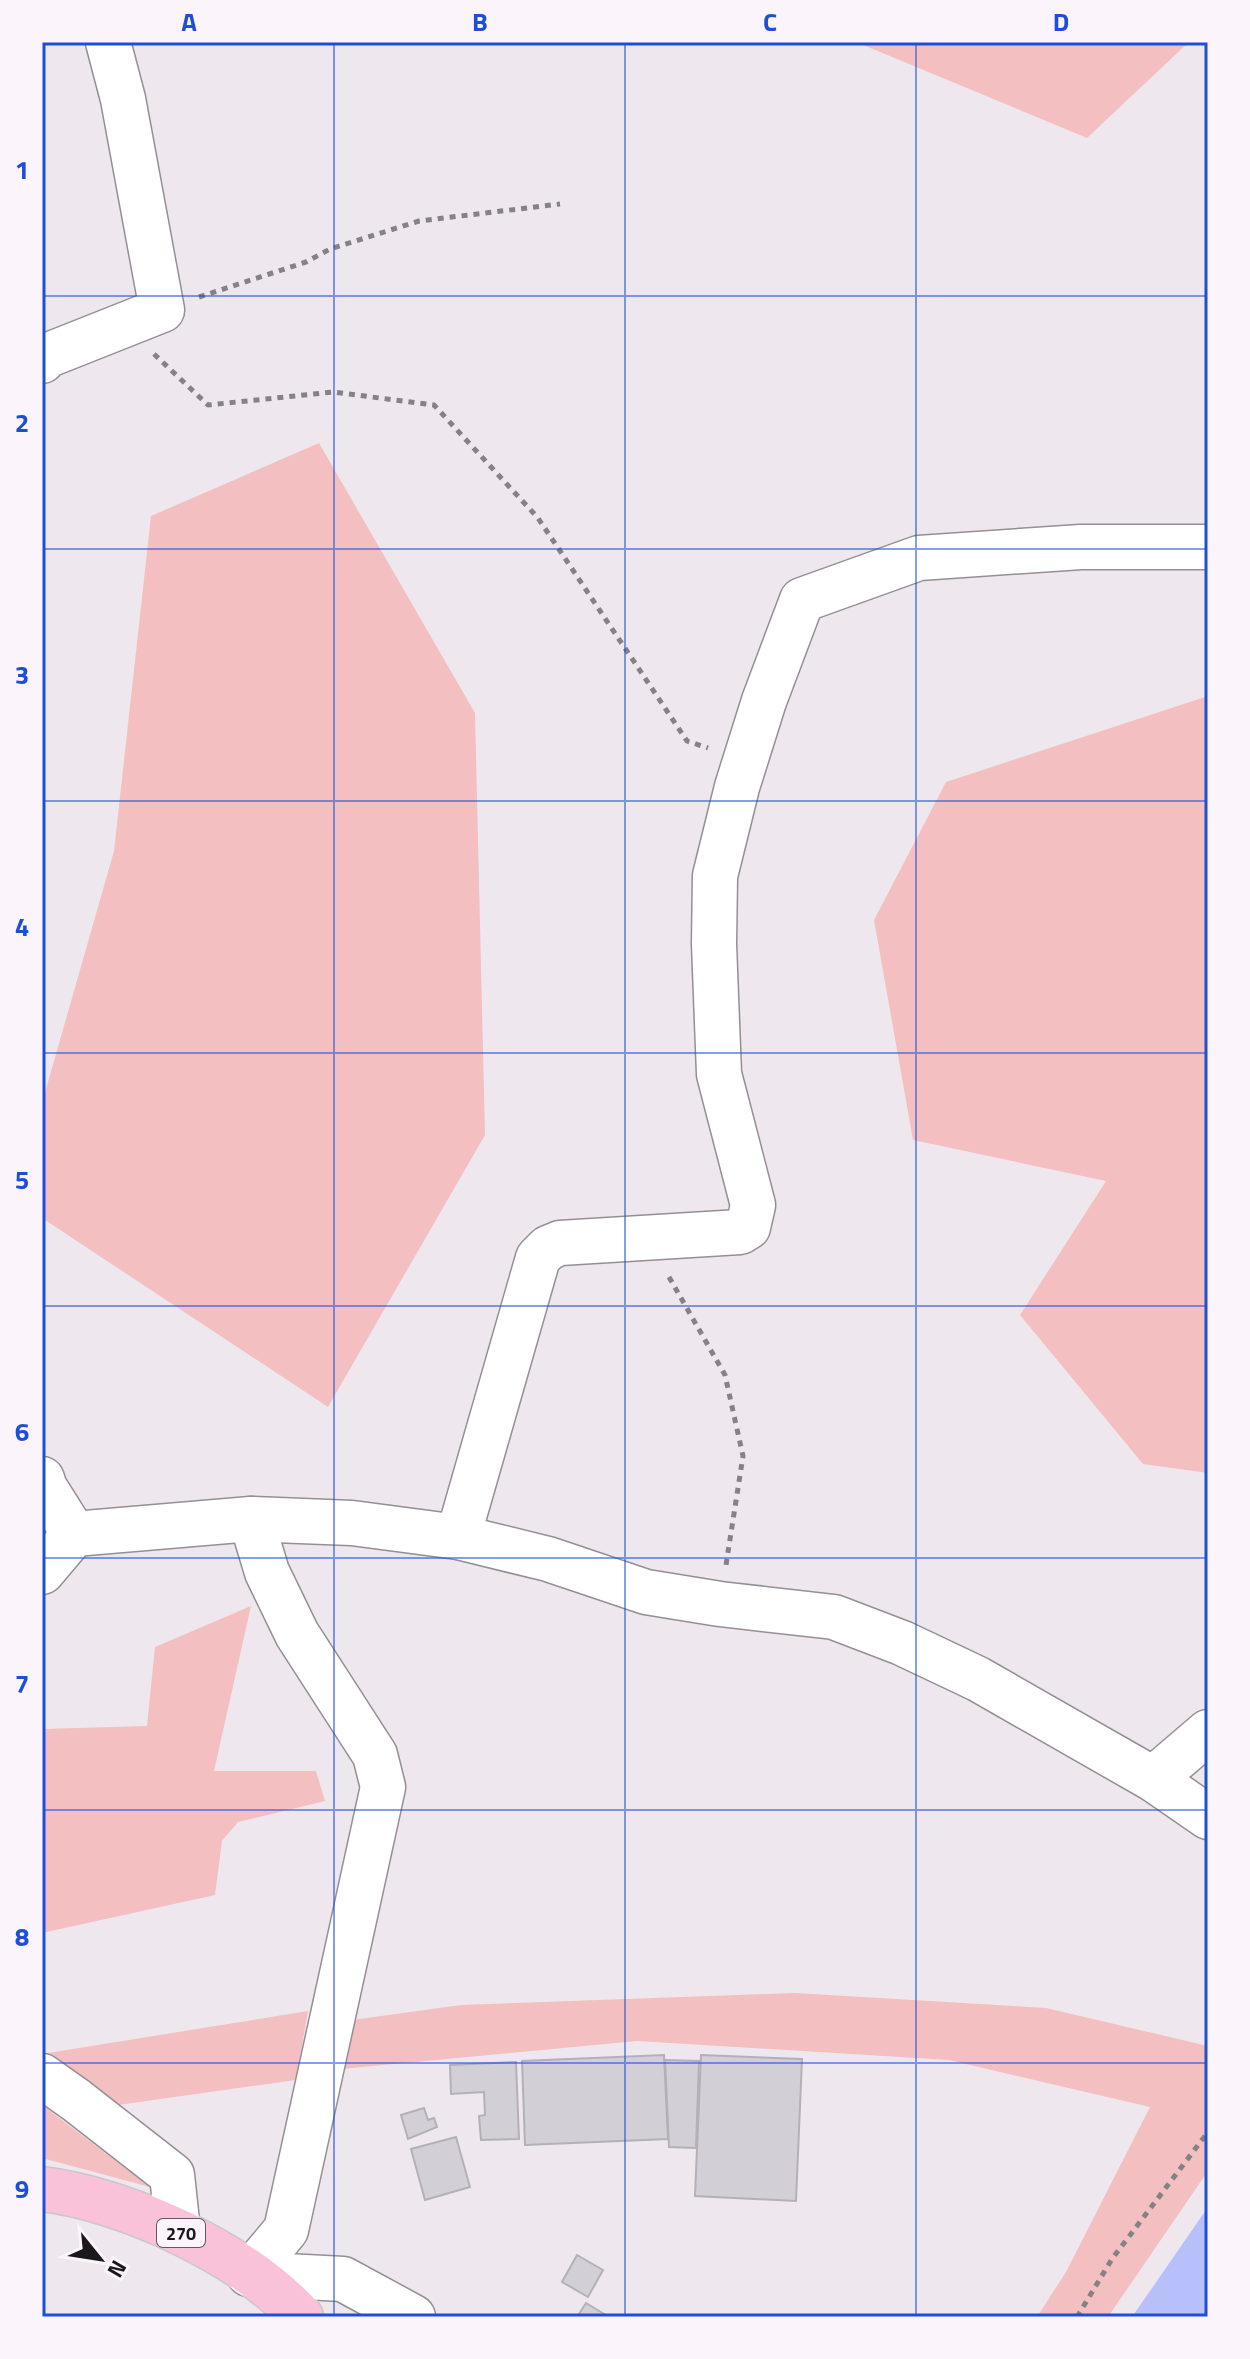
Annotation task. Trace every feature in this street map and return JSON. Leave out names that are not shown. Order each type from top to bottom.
[{"type":"highway","name":"270","points":[[42,2189],[67,2192],[178,2231],[207,2245],[249,2274],[301,2317]]},
{"type":"street","points":[[43,352],[144,318],[123,99],[108,42]]},
{"type":"street","points":[[458,1537],[538,1258],[548,1248],[560,1243],[740,1232],[748,1227],[753,1205],[719,1074],[715,876],[764,701],[802,600],[919,558],[1081,547],[1208,547]]},
{"type":"street","points":[[42,1479],[74,1534]]},
{"type":"street","points":[[249,2274],[286,2230],[383,1787],[375,1755],[297,1634],[273,1584],[251,1519]]},
{"type":"street","points":[[42,1572],[74,1534],[251,1519],[352,1523],[458,1537],[548,1559],[646,1592],[834,1617],[902,1643],[978,1679],[1153,1779],[1208,1817]]},
{"type":"street","points":[[1153,1779],[1208,1732]]},
{"type":"street","points":[[42,2076],[172,2175],[178,2231]]},
{"type":"street","points":[[249,2274],[343,2279],[413,2317]]},
{"type":"path","points":[[560,204],[419,221],[330,249],[306,262],[144,318],[208,405],[333,392],[434,405],[538,518],[687,741],[746,759]]},
{"type":"path","points":[[647,1238],[725,1375],[743,1456],[720,1604]]},
{"type":"path","points":[[1077,2317],[1112,2259],[1208,2132]]},
{"type":"shaded area","points":[[856,42],[1189,42],[1087,138]]},
{"type":"shaded area","points":[[319,443],[475,713],[485,1135],[328,1407],[42,1218],[42,1103],[114,851],[151,516]]},
{"type":"shaded area","points":[[1208,696],[1208,1473],[1143,1464],[1020,1315],[1106,1181],[913,1140],[874,920],[946,782]]},
{"type":"shaded area","points":[[251,1606],[214,1771],[316,1771],[325,1801],[238,1822],[222,1841],[215,1895],[42,1933],[42,1729],[147,1726],[155,1647]]},
{"type":"shaded area","points":[[795,1993],[1046,2008],[1208,2046],[1208,2171],[1108,2317],[1037,2317],[1066,2272],[1150,2107],[949,2060],[637,2041],[341,2069],[352,2020],[461,2005]]},
{"type":"shaded area","points":[[308,2011],[296,2080],[111,2106],[42,2054]]},
{"type":"shaded area","points":[[42,2105],[150,2187],[42,2158]]},
{"type":"water","points":[[1208,2207],[1208,2317],[1132,2317]]},
{"type":"building","points":[[664,2055],[668,2139],[525,2145],[522,2061]]},
{"type":"building","points":[[701,2055],[802,2059],[796,2201],[695,2196]]},
{"type":"building","points":[[665,2060],[699,2061],[696,2148],[669,2147]]},
{"type":"building","points":[[516,2062],[519,2139],[481,2140],[479,2116],[485,2115],[484,2092],[451,2094],[450,2065]]},
{"type":"building","points":[[424,2108],[428,2120],[434,2118],[437,2127],[408,2139],[401,2115]]},
{"type":"building","points":[[456,2137],[470,2187],[425,2200],[411,2149]]},
{"type":"building","points":[[577,2255],[603,2270],[588,2297],[562,2282]]},
{"type":"building","points":[[586,2303],[609,2317],[577,2317]]}]
